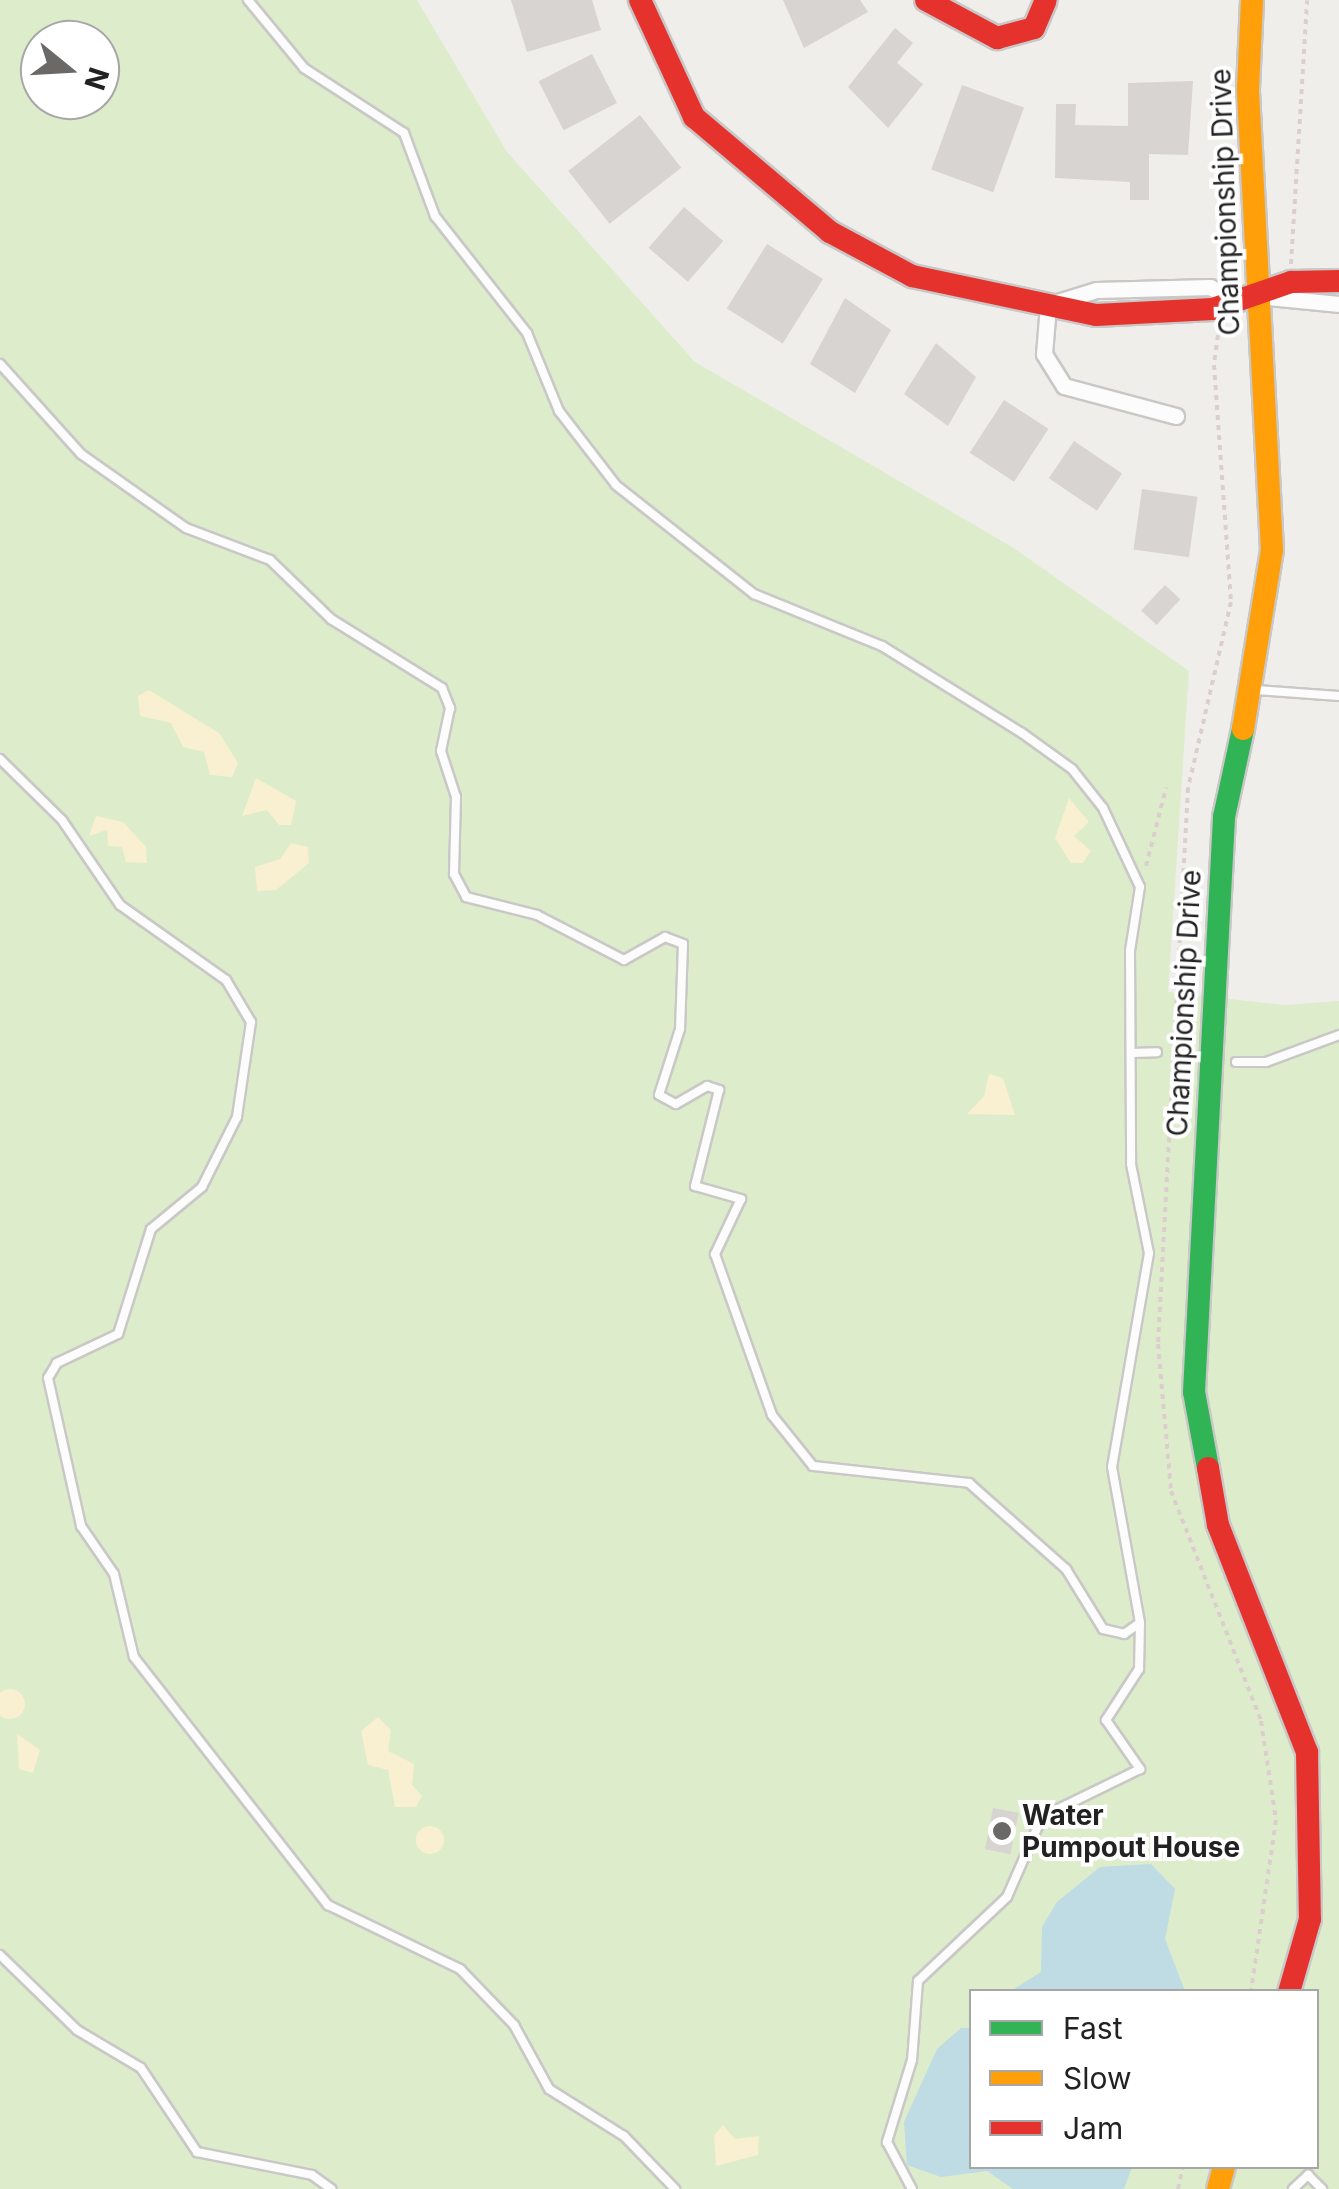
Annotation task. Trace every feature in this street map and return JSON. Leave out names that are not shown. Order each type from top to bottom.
[{"type":"street","points":[[640,0],[694,117],[757,179],[912,276],[1096,316],[1213,310],[1229,298],[1258,296],[1339,304]]},
{"type":"street","points":[[926,0],[997,38],[1020,35],[1046,0]]},
{"type":"street","name":"Championship Drive","points":[[1252,0],[1258,296],[1272,550],[1252,689],[1224,816],[1194,1392],[1218,1524],[1307,1752],[1310,1918],[1291,1989]]},
{"type":"street","points":[[1258,296],[1291,282],[1339,281]]},
{"type":"street","points":[[1048,305],[1044,354],[1064,386],[1176,416]]},
{"type":"lane","points":[[248,0],[304,68],[404,133],[435,216],[532,340],[559,410],[616,485],[754,594],[882,646],[1064,763],[1103,808],[1139,891],[1131,1164],[1149,1253],[1112,1466],[1140,1623],[1139,1669],[1106,1720],[1140,1757],[1137,1774],[1042,1816],[1007,1897],[918,1981],[912,2060],[887,2142],[912,2189]]},
{"type":"lane","points":[[0,364],[81,454],[186,528],[270,560],[318,608],[442,688],[450,708],[441,750],[456,797],[454,874],[466,897],[537,915],[624,960],[665,937],[682,944],[680,1029],[659,1095],[676,1104],[707,1086],[718,1090],[695,1186],[742,1199],[714,1254],[784,1434],[822,1472],[941,1478],[984,1491],[1066,1569],[1103,1629],[1124,1634],[1140,1623]]},
{"type":"lane","points":[[1252,689],[1339,696]]},
{"type":"lane","points":[[0,759],[62,820],[120,905],[226,980],[250,1022],[237,1117],[202,1187],[150,1229],[118,1334],[57,1363],[48,1378],[81,1526],[114,1574],[131,1650],[328,1904],[460,1969],[514,2025],[549,2090],[624,2136],[675,2189]]},
{"type":"lane","points":[[1236,1062],[1266,1062],[1339,1035]]},
{"type":"lane","points":[[1132,1053],[1157,1052]]},
{"type":"lane","points":[[0,1955],[77,2030],[141,2068],[197,2152],[312,2176],[331,2189]]},
{"type":"lane","points":[[1293,2189],[1308,2176],[1322,2189]]},
{"type":"path","points":[[1291,264],[1308,0]]},
{"type":"path","points":[[1139,891],[1166,788]]},
{"type":"green space","points":[[0,0],[417,0],[507,152],[695,362],[1012,547],[1189,671],[1168,992],[1284,1005],[1339,1001],[1339,2189],[0,2189]]},
{"type":"sand","points":[[149,690],[219,733],[238,763],[232,777],[210,775],[204,752],[183,747],[171,723],[140,716],[138,696]]},
{"type":"sand","points":[[256,778],[296,801],[291,825],[279,825],[267,810],[242,816]]},
{"type":"sand","points":[[1069,798],[1089,822],[1074,836],[1091,851],[1083,863],[1071,863],[1055,838]]},
{"type":"sand","points":[[96,816],[123,822],[146,847],[147,863],[126,862],[122,847],[108,846],[107,830],[89,836]]},
{"type":"sand","points":[[291,843],[308,847],[309,863],[276,890],[257,891],[255,867],[280,859]]},
{"type":"sand","points":[[989,1074],[1003,1078],[1015,1115],[967,1114],[984,1096]]},
{"type":"sand","points":[[16,1690],[24,1698],[21,1715],[10,1719],[-1,1715],[-1,1693]]},
{"type":"sand","points":[[378,1717],[391,1730],[388,1751],[414,1764],[412,1785],[422,1796],[416,1807],[395,1807],[388,1770],[368,1765],[361,1731]]},
{"type":"sand","points":[[17,1734],[40,1750],[33,1773],[19,1769]]},
{"type":"sand","points":[[430,1826],[440,1830],[444,1840],[440,1850],[430,1854],[420,1850],[416,1840],[420,1830]]},
{"type":"sand","points":[[723,2125],[735,2139],[759,2136],[758,2155],[716,2166],[714,2136]]},
{"type":"water","points":[[1151,1864],[1175,1889],[1165,1939],[1184,1989],[1014,1989],[1041,1972],[1042,1927],[1057,1902],[1100,1867]]},
{"type":"water","points":[[961,2028],[969,2028],[969,2169],[1131,2169],[1124,2189],[1013,2189],[987,2171],[941,2177],[907,2165],[904,2122],[937,2049]]},
{"type":"building","points":[[511,0],[592,0],[601,30],[527,52]]},
{"type":"building","points":[[783,0],[860,0],[868,12],[804,48]]},
{"type":"building","points":[[895,28],[913,43],[897,63],[923,84],[888,128],[848,87]]},
{"type":"building","points":[[592,54],[617,103],[564,130],[539,81]]},
{"type":"building","points":[[1193,81],[1188,155],[1149,154],[1149,200],[1130,200],[1130,182],[1055,178],[1056,104],[1076,104],[1075,125],[1128,126],[1128,83]]},
{"type":"building","points":[[962,85],[1024,108],[993,192],[931,170]]},
{"type":"building","points":[[640,115],[681,168],[610,224],[568,171]]},
{"type":"building","points":[[684,207],[723,241],[688,282],[649,248]]},
{"type":"building","points":[[767,244],[823,279],[783,343],[727,308]]},
{"type":"building","points":[[845,298],[891,330],[855,393],[810,364]]},
{"type":"building","points":[[936,343],[976,377],[948,426],[904,394]]},
{"type":"building","points":[[1004,400],[1048,429],[1014,482],[970,453]]},
{"type":"building","points":[[1074,441],[1122,473],[1097,511],[1049,478]]},
{"type":"building","points":[[1142,489],[1197,497],[1189,557],[1134,549]]},
{"type":"building","points":[[1165,585],[1180,599],[1156,625],[1141,611]]},
{"type":"building","name":"Water Pumpout House","points":[[993,1808],[1019,1813],[1011,1854],[985,1849]]},
{"type":"traffic: fast","points":[[1208,1468],[1194,1392],[1224,817],[1243,729]]},
{"type":"traffic: slow","points":[[1243,729],[1272,550],[1248,89],[1252,0]]},
{"type":"traffic: slow","points":[[1218,2189],[1223,2169]]},
{"type":"traffic: jam","points":[[640,0],[694,117],[830,232],[912,276],[1096,315],[1213,309],[1291,282],[1339,281]]},
{"type":"traffic: jam","points":[[926,0],[997,38],[1034,28],[1046,0]]},
{"type":"traffic: jam","points":[[1208,1468],[1218,1525],[1307,1752],[1310,1919],[1290,1989]]},
{"type":"place","name":"Water Pumpout House","points":[[1002,1831]]}]
